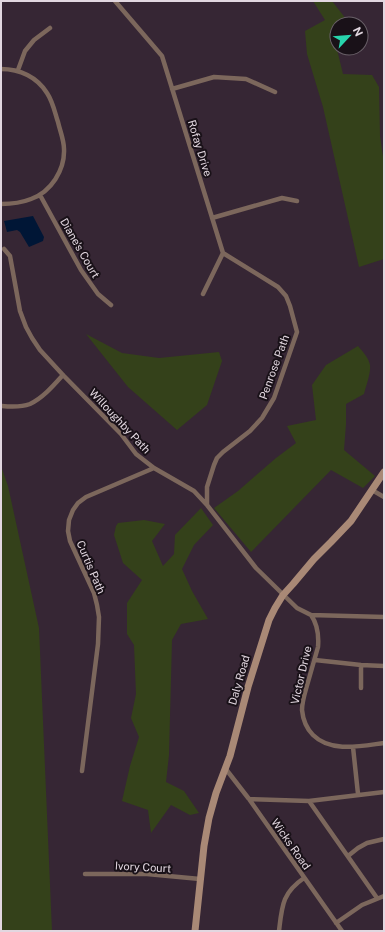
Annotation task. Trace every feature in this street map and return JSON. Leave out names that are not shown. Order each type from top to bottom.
[{"type":"street","name":"Rofay Drive","points":[[115,1],[162,56],[223,253]]},
{"type":"street","points":[[18,70],[25,51],[34,40],[50,28]]},
{"type":"street","points":[[1,69],[18,70],[36,80],[48,94],[64,141],[62,166],[54,182],[46,191],[23,202],[1,204]]},
{"type":"street","points":[[172,89],[214,77],[246,79],[275,92]]},
{"type":"street","name":"Diane's Court","points":[[40,195],[81,270],[98,294],[111,305]]},
{"type":"street","points":[[212,218],[282,198],[297,201]]},
{"type":"street","name":"Willoughby Path","points":[[4,249],[10,256],[20,311],[26,327],[40,350],[121,434],[136,454],[154,468],[194,491],[207,505],[256,568],[297,608],[311,615]]},
{"type":"street","points":[[203,294],[223,253]]},
{"type":"street","name":"Penrose Path","points":[[207,505],[207,487],[214,465],[223,452],[250,431],[262,418],[269,407],[274,398],[297,332],[286,296],[278,287],[223,253]]},
{"type":"street","points":[[2,406],[14,407],[30,404],[41,397],[63,375]]},
{"type":"street","name":"Curtis Path","points":[[82,770],[98,644],[99,618],[94,593],[70,541],[68,530],[69,520],[78,503],[86,498],[154,468]]},
{"type":"street","name":"Daly Road","points":[[195,931],[204,846],[209,818],[216,793],[230,756],[248,687],[269,620],[283,594],[351,521],[384,472]]},
{"type":"street","points":[[372,490],[384,497]]},
{"type":"street","points":[[311,615],[384,617]]},
{"type":"street","name":"Victor Drive","points":[[311,615],[316,622],[319,638],[315,660],[303,699],[302,709],[307,729],[315,738],[326,744],[353,747],[384,743]]},
{"type":"street","points":[[315,660],[384,666]]},
{"type":"street","points":[[361,665],[361,688]]},
{"type":"street","points":[[353,747],[358,794]]},
{"type":"street","name":"Wicks Road","points":[[225,768],[249,799],[342,931]]},
{"type":"street","points":[[249,799],[309,801],[384,792]]},
{"type":"street","points":[[309,801],[377,898]]},
{"type":"street","points":[[348,856],[367,843],[384,839]]},
{"type":"street","name":"Ivory Court","points":[[85,874],[147,874],[200,879]]},
{"type":"street","points":[[279,931],[281,909],[284,899],[290,889],[304,878]]},
{"type":"street","points":[[336,923],[362,905],[384,896]]},
{"type":"green space","points":[[313,1],[332,1],[344,16],[329,16],[329,56],[339,56],[343,74],[372,75],[379,87],[380,136],[384,163],[384,259],[359,267],[323,107],[307,54],[305,31],[325,20]]},
{"type":"green space","points":[[86,334],[122,353],[159,358],[219,352],[222,361],[207,405],[177,430],[128,387]]},
{"type":"green space","points":[[358,346],[368,360],[370,372],[364,394],[346,404],[344,450],[375,476],[363,488],[331,470],[251,552],[214,508],[238,491],[296,443],[287,426],[316,420],[312,385],[326,365]]},
{"type":"green space","points":[[1,466],[8,486],[39,628],[52,931],[1,931]]},
{"type":"green space","points":[[201,508],[213,525],[194,545],[182,569],[192,591],[208,619],[181,624],[172,640],[169,755],[166,782],[184,791],[199,813],[190,815],[171,805],[151,833],[148,810],[122,801],[130,766],[139,737],[131,718],[136,694],[134,645],[127,634],[127,603],[142,580],[123,563],[114,535],[118,523],[144,520],[165,524],[152,541],[163,566],[174,554],[175,535]]},
{"type":"water","points":[[33,216],[44,237],[43,241],[29,247],[20,232],[17,230],[7,232],[4,221]]}]
